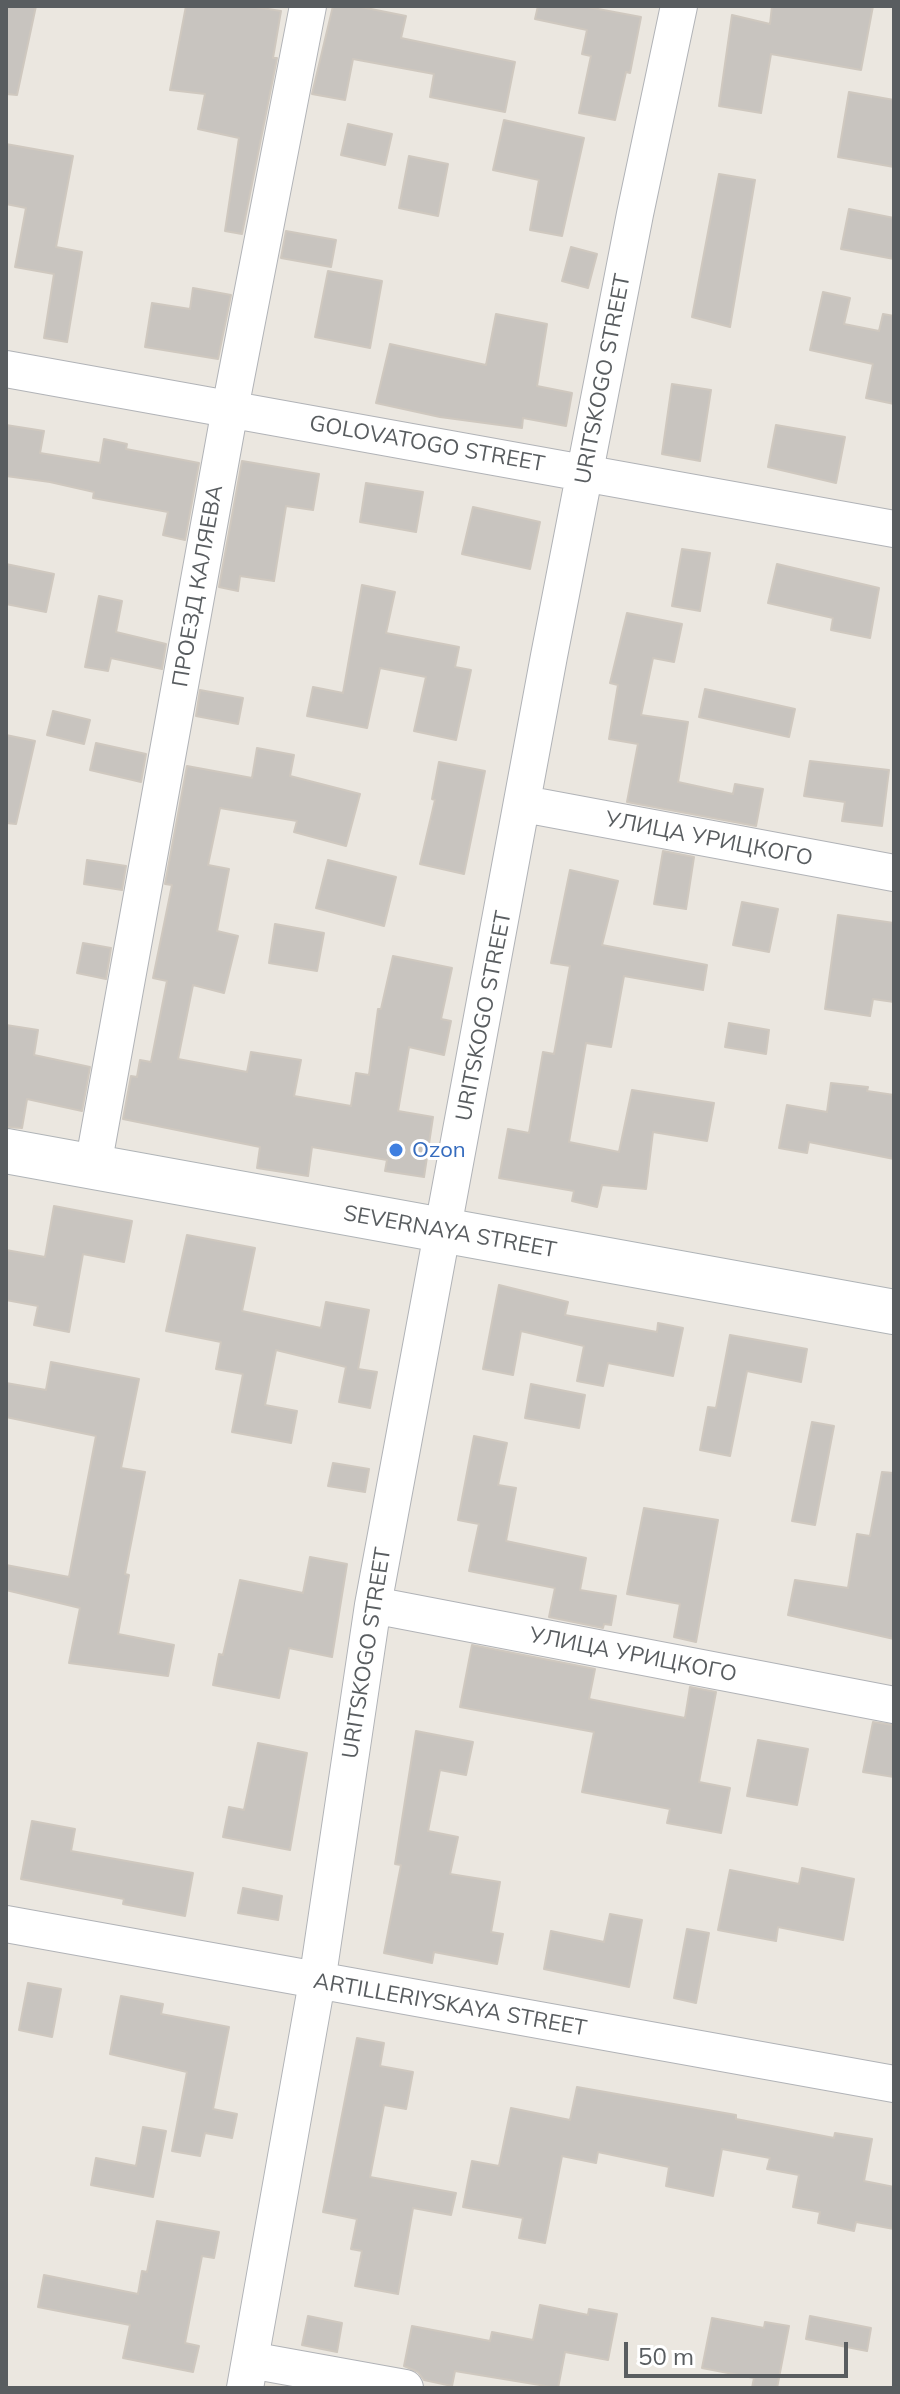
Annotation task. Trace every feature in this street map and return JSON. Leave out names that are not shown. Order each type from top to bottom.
[{"type":"main road","name":"SEVERNAYA STREET","points":[[6,1151],[894,1312]]},
{"type":"street","name":"ПРОЕЗД КАЛЯЕВА","points":[[93,1166],[230,409],[308,6]]},
{"type":"street","name":"URITSKOGO STREET","points":[[405,2388],[248,2374],[317,1982],[373,1605],[585,472],[679,6]]},
{"type":"street","name":"GOLOVATOGO STREET","points":[[6,369],[894,529]]},
{"type":"street","name":"УЛИЦА УРИЦКОГО","points":[[524,804],[894,873]]},
{"type":"street","name":"УЛИЦА УРИЦКОГО","points":[[373,1605],[894,1705]]},
{"type":"street","name":"ARTILLERIYSKAYA STREET","points":[[6,1924],[894,2084]]},
{"type":"building","points":[[6,6],[36,6],[17,95],[6,94]]},
{"type":"building","points":[[186,6],[249,6],[281,11],[273,58],[277,58],[242,234],[225,231],[239,138],[198,129],[205,94],[170,90]]},
{"type":"building","points":[[333,6],[356,6],[406,16],[401,38],[515,62],[505,112],[430,97],[434,74],[353,59],[345,100],[312,94]]},
{"type":"building","points":[[538,6],[582,6],[641,17],[630,73],[626,72],[615,120],[579,113],[591,56],[582,54],[587,30],[535,19]]},
{"type":"building","points":[[772,6],[873,6],[861,70],[771,54],[761,113],[719,106],[732,15],[770,24]]},
{"type":"building","points":[[849,92],[894,100],[894,167],[838,157]]},
{"type":"building","points":[[504,120],[584,138],[562,236],[530,230],[539,180],[493,170]]},
{"type":"building","points":[[348,124],[392,134],[385,165],[341,155]]},
{"type":"building","points":[[6,144],[73,156],[56,247],[82,252],[67,342],[44,338],[54,274],[15,267],[26,208],[6,204]]},
{"type":"building","points":[[409,156],[448,164],[438,216],[399,208]]},
{"type":"building","points":[[719,174],[755,180],[730,327],[692,317]]},
{"type":"building","points":[[849,209],[894,218],[894,259],[841,249]]},
{"type":"building","points":[[286,231],[336,240],[331,267],[281,258]]},
{"type":"building","points":[[571,247],[597,254],[588,288],[562,281]]},
{"type":"building","points":[[328,271],[382,281],[370,348],[315,337]]},
{"type":"building","points":[[193,288],[231,295],[218,359],[145,347],[152,303],[190,309]]},
{"type":"building","points":[[823,292],[850,298],[844,324],[879,331],[883,314],[894,316],[894,404],[866,398],[873,364],[810,350]]},
{"type":"building","points":[[496,314],[547,324],[537,386],[572,393],[566,426],[523,418],[522,428],[440,417],[376,403],[390,344],[486,365]]},
{"type":"building","points":[[672,384],[711,390],[700,461],[662,454]]},
{"type":"building","points":[[6,425],[44,431],[40,453],[100,463],[104,439],[127,444],[126,449],[199,463],[185,540],[163,535],[168,512],[93,498],[94,492],[50,482],[6,476]]},
{"type":"building","points":[[776,425],[845,437],[836,483],[768,467]]},
{"type":"building","points":[[242,461],[319,474],[313,510],[286,506],[274,581],[240,576],[238,591],[219,587]]},
{"type":"building","points":[[366,483],[423,492],[416,532],[360,522]]},
{"type":"building","points":[[473,507],[540,522],[530,569],[462,554]]},
{"type":"building","points":[[682,549],[710,553],[700,611],[672,606]]},
{"type":"building","points":[[6,564],[54,574],[46,612],[6,604]]},
{"type":"building","points":[[777,564],[879,588],[870,638],[831,630],[833,618],[768,603]]},
{"type":"building","points":[[362,585],[395,592],[386,633],[459,647],[455,667],[471,670],[456,740],[414,731],[426,677],[380,668],[367,728],[307,716],[313,687],[343,693]]},
{"type":"building","points":[[99,596],[122,601],[116,632],[166,644],[162,669],[111,658],[108,671],[85,667]]},
{"type":"building","points":[[627,613],[682,624],[674,662],[653,658],[641,715],[688,722],[678,782],[733,794],[735,784],[763,789],[756,826],[627,802],[638,744],[609,739],[618,685],[610,683]]},
{"type":"building","points":[[705,689],[795,709],[789,737],[699,717]]},
{"type":"building","points":[[200,690],[243,698],[238,724],[196,716]]},
{"type":"building","points":[[53,711],[90,720],[84,744],[47,735]]},
{"type":"building","points":[[6,735],[35,741],[16,824],[6,823]]},
{"type":"building","points":[[96,743],[146,754],[141,782],[90,770]]},
{"type":"building","points":[[257,748],[294,755],[290,776],[360,794],[346,846],[294,832],[297,821],[220,808],[208,865],[229,869],[217,931],[238,936],[224,993],[193,985],[178,1059],[247,1072],[251,1052],[301,1060],[294,1096],[351,1106],[356,1073],[369,1075],[378,1009],[381,1009],[393,956],[452,968],[441,1019],[451,1021],[444,1055],[409,1047],[398,1111],[433,1117],[424,1177],[385,1171],[387,1160],[312,1147],[308,1176],[257,1168],[260,1147],[123,1119],[131,1076],[137,1077],[140,1060],[151,1062],[167,981],[153,978],[172,885],[165,884],[187,766],[252,778]]},
{"type":"building","points":[[810,761],[889,770],[882,826],[842,821],[845,802],[804,796]]},
{"type":"building","points":[[439,762],[485,771],[464,874],[420,864],[435,800],[432,799]]},
{"type":"building","points":[[663,851],[694,857],[686,909],[654,904]]},
{"type":"building","points":[[87,860],[126,866],[122,890],[84,884]]},
{"type":"building","points":[[328,860],[396,877],[384,926],[316,908]]},
{"type":"building","points":[[570,870],[618,881],[602,945],[707,965],[703,990],[624,976],[611,1047],[586,1043],[569,1142],[619,1152],[632,1090],[714,1103],[707,1141],[653,1132],[646,1189],[602,1185],[597,1207],[572,1201],[574,1191],[499,1178],[508,1129],[529,1133],[543,1052],[554,1054],[570,966],[551,963]]},
{"type":"building","points":[[742,902],[778,909],[769,952],[733,945]]},
{"type":"building","points":[[838,915],[894,923],[894,1002],[873,999],[870,1016],[825,1009]]},
{"type":"building","points":[[275,924],[324,933],[317,971],[269,963]]},
{"type":"building","points":[[83,943],[111,948],[106,979],[77,973]]},
{"type":"building","points":[[729,1023],[769,1030],[766,1054],[725,1047]]},
{"type":"building","points":[[6,1025],[38,1030],[34,1055],[90,1067],[82,1111],[27,1099],[22,1128],[6,1127]]},
{"type":"building","points":[[831,1083],[868,1087],[867,1091],[894,1095],[894,1159],[809,1142],[807,1153],[779,1148],[787,1105],[827,1112]]},
{"type":"building","points":[[54,1206],[132,1221],[124,1262],[83,1254],[69,1332],[34,1325],[38,1306],[6,1300],[6,1250],[45,1257]]},
{"type":"building","points":[[187,1235],[255,1248],[242,1311],[321,1328],[326,1302],[369,1310],[358,1369],[377,1372],[370,1408],[339,1402],[346,1367],[276,1350],[265,1405],[297,1411],[291,1443],[232,1432],[243,1374],[216,1369],[221,1342],[166,1331]]},
{"type":"building","points":[[499,1285],[568,1302],[565,1315],[657,1332],[658,1323],[683,1328],[673,1376],[608,1363],[603,1386],[577,1381],[584,1346],[521,1331],[513,1375],[483,1369]]},
{"type":"building","points":[[730,1335],[807,1349],[801,1382],[747,1371],[730,1456],[700,1450],[708,1407],[716,1408]]},
{"type":"building","points":[[51,1362],[139,1379],[121,1468],[145,1472],[125,1574],[129,1575],[118,1634],[174,1645],[168,1676],[69,1663],[80,1608],[6,1590],[6,1565],[69,1577],[96,1436],[6,1417],[6,1383],[46,1390]]},
{"type":"building","points":[[531,1384],[585,1395],[579,1428],[525,1418]]},
{"type":"building","points":[[812,1422],[834,1426],[815,1525],[792,1521]]},
{"type":"building","points":[[474,1436],[507,1443],[498,1485],[516,1488],[506,1541],[586,1558],[580,1590],[616,1596],[611,1625],[604,1624],[603,1628],[549,1617],[555,1588],[469,1571],[479,1524],[458,1520]]},
{"type":"building","points":[[333,1463],[369,1469],[365,1492],[328,1486]]},
{"type":"building","points":[[882,1472],[894,1473],[894,1639],[788,1615],[795,1580],[848,1588],[857,1534],[870,1536]]},
{"type":"building","points":[[644,1508],[718,1520],[696,1642],[674,1637],[680,1604],[627,1594]]},
{"type":"building","points":[[310,1557],[347,1564],[332,1657],[289,1648],[279,1698],[213,1685],[240,1580],[303,1593]]},
{"type":"building","points":[[472,1645],[595,1669],[589,1699],[685,1718],[690,1687],[716,1692],[699,1782],[730,1788],[721,1833],[667,1823],[670,1809],[582,1792],[594,1732],[460,1707]]},
{"type":"building","points":[[873,1722],[894,1725],[894,1777],[863,1772]]},
{"type":"building","points":[[416,1731],[473,1742],[466,1775],[440,1770],[428,1831],[458,1837],[450,1874],[500,1882],[491,1932],[503,1934],[497,1964],[434,1952],[432,1963],[384,1953],[401,1865],[395,1864]]},
{"type":"building","points":[[758,1740],[808,1749],[797,1805],[747,1796]]},
{"type":"building","points":[[258,1743],[307,1753],[290,1850],[223,1837],[229,1807],[244,1810]]},
{"type":"building","points":[[32,1821],[75,1829],[71,1851],[193,1873],[185,1916],[123,1904],[124,1899],[21,1879]]},
{"type":"building","points":[[802,1868],[854,1879],[843,1940],[778,1927],[776,1941],[718,1930],[730,1870],[799,1884]]},
{"type":"building","points":[[243,1888],[282,1896],[278,1920],[238,1913]]},
{"type":"building","points":[[610,1914],[642,1920],[629,1987],[544,1969],[551,1931],[604,1942]]},
{"type":"building","points":[[687,1929],[709,1933],[696,2003],[674,1998]]},
{"type":"building","points":[[28,1983],[61,1989],[52,2037],[19,2030]]},
{"type":"building","points":[[121,1996],[163,2004],[161,2014],[229,2027],[213,2109],[237,2114],[232,2138],[205,2133],[200,2156],[172,2151],[187,2072],[110,2054]]},
{"type":"building","points":[[357,2038],[384,2043],[380,2066],[413,2072],[406,2109],[384,2105],[370,2177],[456,2193],[451,2215],[413,2208],[398,2294],[355,2286],[362,2251],[351,2249],[357,2219],[323,2212]]},
{"type":"building","points":[[577,2087],[736,2115],[736,2119],[834,2138],[835,2133],[872,2139],[864,2181],[894,2187],[894,2229],[856,2222],[854,2231],[818,2223],[820,2212],[793,2207],[799,2175],[767,2169],[770,2158],[722,2149],[713,2196],[666,2186],[669,2167],[598,2152],[596,2163],[562,2156],[545,2243],[519,2238],[523,2218],[463,2207],[472,2161],[499,2166],[511,2108],[570,2120]]},
{"type":"building","points":[[143,2127],[166,2131],[153,2197],[91,2185],[96,2158],[136,2166]]},
{"type":"building","points":[[157,2221],[219,2232],[214,2258],[202,2256],[185,2343],[199,2346],[193,2372],[123,2358],[130,2325],[38,2307],[44,2275],[138,2294],[142,2271],[147,2272]]},
{"type":"building","points":[[540,2305],[588,2315],[589,2309],[617,2314],[608,2360],[565,2352],[558,2388],[455,2371],[452,2386],[424,2380],[418,2372],[404,2366],[412,2326],[490,2341],[492,2332],[533,2340]]},
{"type":"building","points":[[308,2316],[342,2323],[337,2352],[302,2345]]},
{"type":"building","points":[[810,2316],[871,2328],[867,2351],[806,2339]]},
{"type":"building","points":[[712,2318],[764,2328],[765,2322],[789,2326],[777,2388],[752,2388],[754,2378],[702,2368]]},
{"type":"place","name":"Ozon","points":[[396,1150]]}]
